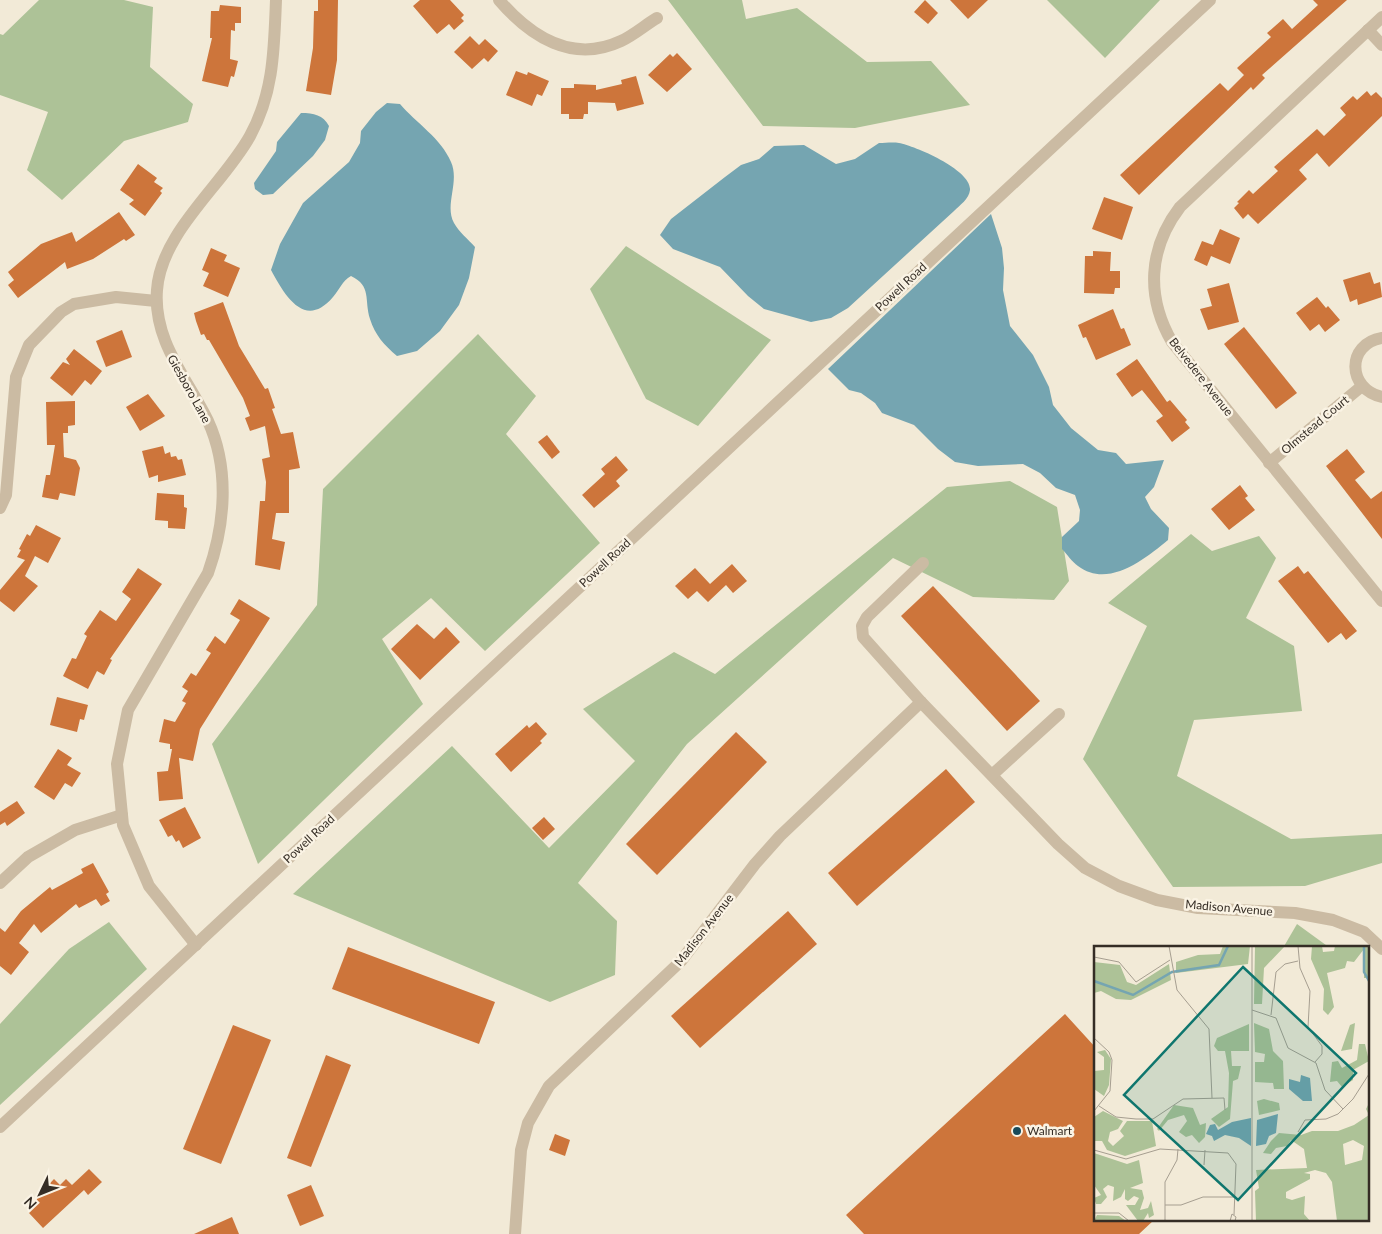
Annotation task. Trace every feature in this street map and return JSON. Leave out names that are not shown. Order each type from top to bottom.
[{"type":"street","name":"Giesboro Lane","points":[[196,944],[149,886],[123,825],[117,764],[128,710],[208,573],[217,546],[222,512],[222,473],[214,439],[208,422],[166,345],[160,327],[156,301],[159,274],[170,247],[232,164],[250,136],[263,106],[272,74],[276,0]]},
{"type":"street","points":[[499,0],[523,27],[549,42],[574,48],[599,47],[622,41],[657,18]]},
{"type":"street","name":"Powell Road","points":[[0,1127],[1210,0]]},
{"type":"street","name":"Belvedere Avenue","points":[[1382,17],[1180,207],[1165,230],[1155,257],[1153,287],[1155,302],[1165,330],[1172,342],[1382,601]]},
{"type":"street","points":[[1368,30],[1382,45]]},
{"type":"street","points":[[0,508],[6,495],[16,378],[29,345],[61,312],[74,304],[116,296],[156,301]]},
{"type":"street","points":[[1382,338],[1366,344],[1357,356],[1356,372],[1362,386],[1374,395],[1382,397]]},
{"type":"street","name":"Olmstead Court","points":[[1269,463],[1362,386]]},
{"type":"street","name":"Madison Avenue","points":[[923,563],[866,616],[862,631],[866,642],[1058,844],[1085,868],[1119,886],[1157,900],[1198,908],[1295,913],[1333,920],[1364,932],[1382,948]]},
{"type":"street","name":"Madison Avenue","points":[[515,1234],[520,1150],[534,1110],[549,1086],[681,962],[754,864],[780,836],[921,702]]},
{"type":"street","points":[[992,775],[1059,714]]},
{"type":"street","points":[[0,883],[28,858],[75,830],[122,815]]},
{"type":"green space","points":[[39,0],[124,0],[153,7],[150,67],[193,104],[188,122],[124,141],[62,200],[27,170],[48,112],[0,95],[0,34],[3,35]]},
{"type":"green space","points":[[668,0],[742,0],[746,19],[797,8],[867,62],[931,61],[970,105],[855,128],[763,126]]},
{"type":"green space","points":[[1047,0],[1160,0],[1105,58]]},
{"type":"green space","points":[[626,246],[771,340],[698,426],[646,399],[590,289]]},
{"type":"green space","points":[[478,334],[536,396],[506,434],[600,543],[485,651],[431,598],[382,639],[423,704],[258,864],[212,744],[317,605],[323,489]]},
{"type":"green space","points":[[1010,481],[1057,507],[1069,581],[1054,600],[973,597],[893,558],[687,744],[578,883],[617,921],[615,975],[550,1002],[293,894],[452,746],[549,848],[635,761],[583,709],[674,652],[715,674],[947,487]]},
{"type":"green space","points":[[1191,534],[1212,551],[1259,536],[1276,558],[1246,618],[1294,646],[1302,711],[1194,720],[1177,776],[1291,839],[1382,834],[1382,863],[1305,886],[1173,887],[1083,759],[1147,626],[1108,603]]},
{"type":"green space","points":[[109,922],[147,969],[0,1105],[0,1024],[69,949]]},
{"type":"green space","points":[[1297,924],[1327,946],[1284,946]]},
{"type":"water","points":[[387,103],[400,104],[435,138],[447,153],[454,177],[451,216],[458,229],[475,247],[469,278],[459,305],[440,331],[417,351],[397,356],[384,344],[374,330],[368,312],[365,289],[358,280],[351,276],[345,280],[333,297],[323,306],[313,310],[305,310],[289,299],[271,270],[280,244],[303,203],[349,162],[360,143],[361,131],[376,112]]},
{"type":"water","points":[[301,113],[318,115],[327,122],[329,126],[325,140],[313,156],[273,194],[263,195],[255,189],[254,183],[276,151],[277,142]]},
{"type":"water","points":[[879,143],[907,145],[941,160],[962,175],[968,182],[970,190],[966,199],[961,204],[848,308],[831,318],[811,322],[764,309],[748,296],[720,267],[673,249],[660,235],[671,219],[741,165],[759,159],[774,146],[804,145],[836,164],[855,159]]},
{"type":"water","points":[[991,214],[1002,248],[1004,268],[1003,290],[1010,326],[1033,355],[1049,387],[1053,405],[1071,428],[1098,450],[1116,453],[1126,464],[1164,460],[1154,487],[1145,497],[1151,509],[1169,528],[1168,540],[1126,569],[1114,573],[1101,574],[1090,572],[1076,564],[1062,549],[1062,537],[1079,521],[1080,510],[1075,495],[1056,488],[1040,473],[1023,464],[978,466],[955,462],[938,449],[914,425],[882,413],[875,403],[861,393],[849,390],[828,369]]},
{"type":"building","points":[[318,0],[338,0],[337,60],[331,95],[306,91],[313,48],[314,11],[318,11]]},
{"type":"building","points":[[420,0],[450,0],[464,15],[461,18],[464,21],[454,30],[449,24],[437,34],[413,6]]},
{"type":"building","points":[[925,0],[938,13],[928,24],[914,12]]},
{"type":"building","points":[[950,0],[988,0],[968,19]]},
{"type":"building","points":[[1313,0],[1347,0],[1262,75],[1265,78],[1253,90],[1251,87],[1139,195],[1120,175],[1220,83],[1228,91],[1244,75],[1237,68],[1271,37],[1267,33],[1283,19],[1292,29],[1318,5]]},
{"type":"building","points":[[220,5],[241,7],[241,23],[235,23],[235,31],[231,30],[230,59],[238,61],[234,77],[231,76],[228,87],[202,81],[212,38],[210,38],[211,11],[219,11]]},
{"type":"building","points":[[470,36],[479,45],[485,39],[498,51],[488,62],[484,58],[472,69],[454,52]]},
{"type":"building","points":[[677,53],[692,69],[667,92],[648,75],[670,54],[673,57]]},
{"type":"building","points":[[516,71],[527,75],[528,72],[549,81],[542,96],[537,94],[532,106],[506,95]]},
{"type":"building","points":[[636,76],[644,104],[617,111],[615,103],[588,102],[588,114],[584,114],[583,119],[569,119],[569,114],[561,114],[561,88],[574,88],[574,84],[596,85],[596,90],[622,84],[621,80]]},
{"type":"building","points":[[1367,91],[1371,96],[1376,92],[1382,98],[1382,116],[1329,167],[1317,153],[1299,170],[1307,179],[1258,224],[1248,214],[1243,219],[1234,208],[1239,203],[1237,202],[1249,190],[1253,194],[1278,171],[1274,167],[1317,129],[1324,136],[1346,115],[1340,108],[1353,96],[1357,100]]},
{"type":"building","points":[[138,164],[157,178],[154,182],[163,188],[160,191],[162,193],[145,216],[129,204],[134,200],[120,190]]},
{"type":"building","points":[[1104,197],[1133,207],[1122,240],[1092,229]]},
{"type":"building","points":[[119,212],[135,235],[126,241],[124,239],[93,259],[67,269],[65,262],[18,298],[8,285],[14,280],[8,272],[41,244],[72,232],[76,242]]},
{"type":"building","points":[[1220,229],[1240,238],[1230,264],[1211,256],[1207,266],[1194,260],[1202,241],[1213,245]]},
{"type":"building","points":[[211,248],[227,255],[224,261],[240,268],[228,297],[203,286],[209,273],[202,270]]},
{"type":"building","points":[[1093,251],[1111,252],[1110,271],[1120,271],[1120,288],[1115,288],[1114,294],[1084,293],[1085,256],[1093,256]]},
{"type":"building","points":[[1370,272],[1374,284],[1380,282],[1382,297],[1358,305],[1357,299],[1350,302],[1343,280]]},
{"type":"building","points":[[1229,283],[1239,322],[1208,330],[1200,309],[1212,306],[1207,289]]},
{"type":"building","points":[[1317,297],[1340,320],[1325,332],[1319,324],[1310,331],[1296,313]]},
{"type":"building","points":[[223,302],[239,346],[265,389],[268,388],[275,408],[272,409],[281,434],[293,432],[300,468],[289,470],[289,513],[276,513],[272,539],[285,542],[280,570],[255,565],[260,501],[265,501],[266,482],[262,459],[270,457],[265,426],[250,431],[245,418],[250,416],[243,398],[209,340],[207,340],[204,334],[201,335],[194,313]]},
{"type":"building","points":[[1113,309],[1121,329],[1124,328],[1131,345],[1096,360],[1086,337],[1083,338],[1078,325]]},
{"type":"building","points":[[1244,327],[1297,393],[1276,409],[1224,344]]},
{"type":"building","points":[[122,330],[132,357],[106,367],[96,341]]},
{"type":"building","points":[[74,349],[102,371],[91,385],[85,380],[72,396],[50,378],[63,362],[70,365],[66,359]]},
{"type":"building","points":[[1137,359],[1167,402],[1170,400],[1187,420],[1185,422],[1190,428],[1172,442],[1156,421],[1163,416],[1142,390],[1132,397],[1116,374]]},
{"type":"building","points":[[148,394],[165,416],[140,431],[126,407]]},
{"type":"building","points":[[75,401],[75,425],[68,426],[68,433],[63,433],[64,457],[76,460],[80,468],[75,496],[60,493],[58,500],[42,497],[46,475],[50,475],[55,445],[47,445],[46,402]]},
{"type":"building","points":[[547,435],[560,452],[552,459],[538,442]]},
{"type":"building","points":[[163,446],[165,454],[170,452],[171,457],[176,456],[178,460],[182,459],[186,475],[158,482],[158,475],[149,478],[142,451]]},
{"type":"building","points":[[1347,449],[1365,472],[1355,480],[1371,499],[1382,491],[1382,539],[1326,466]]},
{"type":"building","points":[[616,456],[628,470],[616,481],[620,486],[594,508],[582,495],[605,474],[601,469]]},
{"type":"building","points":[[1240,485],[1248,496],[1245,498],[1255,510],[1229,530],[1211,509]]},
{"type":"building","points":[[157,493],[184,495],[184,507],[187,508],[185,529],[168,528],[168,521],[155,520]]},
{"type":"building","points":[[36,525],[61,538],[48,563],[35,556],[25,576],[38,586],[14,612],[0,601],[0,590],[25,560],[17,557],[21,550],[19,549],[27,534],[30,536]]},
{"type":"building","points":[[732,564],[747,581],[733,593],[726,585],[708,602],[697,591],[688,599],[675,586],[695,568],[710,584]]},
{"type":"building","points":[[1298,566],[1304,574],[1308,571],[1357,631],[1346,640],[1341,633],[1328,643],[1278,581]]},
{"type":"building","points":[[138,568],[162,584],[110,659],[112,660],[104,675],[97,671],[88,689],[63,676],[72,658],[76,659],[87,636],[84,634],[100,610],[116,621],[131,599],[122,592]]},
{"type":"building","points":[[933,586],[1040,701],[1007,731],[901,616]]},
{"type":"building","points":[[239,599],[270,618],[200,729],[193,761],[179,758],[183,799],[159,801],[157,772],[168,771],[172,749],[170,749],[170,744],[159,742],[164,719],[175,722],[186,703],[182,701],[188,691],[182,687],[191,673],[196,676],[211,653],[206,650],[215,636],[225,644],[240,620],[230,614]]},
{"type":"building","points":[[417,624],[434,639],[446,627],[460,642],[420,680],[391,649]]},
{"type":"building","points":[[57,697],[88,705],[84,720],[80,719],[77,732],[50,725]]},
{"type":"building","points":[[536,722],[547,734],[540,741],[542,743],[511,772],[495,754],[527,725],[529,728]]},
{"type":"building","points":[[736,732],[767,762],[657,875],[626,844]]},
{"type":"building","points":[[58,749],[72,758],[67,765],[81,773],[72,787],[65,783],[54,800],[34,787]]},
{"type":"building","points":[[946,769],[975,802],[857,906],[828,873]]},
{"type":"building","points":[[17,801],[25,813],[7,826],[5,822],[0,825],[0,812]]},
{"type":"building","points":[[185,807],[201,838],[183,848],[179,840],[176,842],[172,835],[168,837],[159,820]]},
{"type":"building","points":[[544,817],[555,829],[543,840],[532,828]]},
{"type":"building","points":[[93,863],[109,892],[106,894],[110,901],[101,906],[96,899],[79,908],[76,904],[41,933],[34,924],[19,943],[29,952],[11,975],[0,966],[0,928],[5,932],[21,911],[50,887],[52,890],[83,873],[81,869]]},
{"type":"building","points":[[788,911],[817,944],[700,1048],[671,1016]]},
{"type":"building","points":[[348,947],[495,1002],[479,1044],[332,989]]},
{"type":"building","name":"Walmart","points":[[1065,1014],[1094,1046],[1094,1222],[1152,1222],[1139,1234],[864,1234],[846,1215]]},
{"type":"building","points":[[233,1025],[271,1040],[221,1164],[183,1149]]},
{"type":"building","points":[[326,1055],[351,1065],[311,1167],[287,1158]]},
{"type":"building","points":[[555,1134],[570,1140],[565,1156],[549,1150]]},
{"type":"building","points":[[89,1169],[102,1182],[88,1195],[84,1190],[43,1228],[29,1213],[33,1208],[31,1206],[37,1200],[36,1198],[54,1179],[60,1185],[66,1179],[72,1185]]},
{"type":"building","points":[[311,1185],[324,1216],[300,1226],[287,1195]]},
{"type":"building","points":[[232,1217],[239,1234],[194,1234]]},
{"type":"place","name":"Walmart","points":[[1017,1131]]}]
